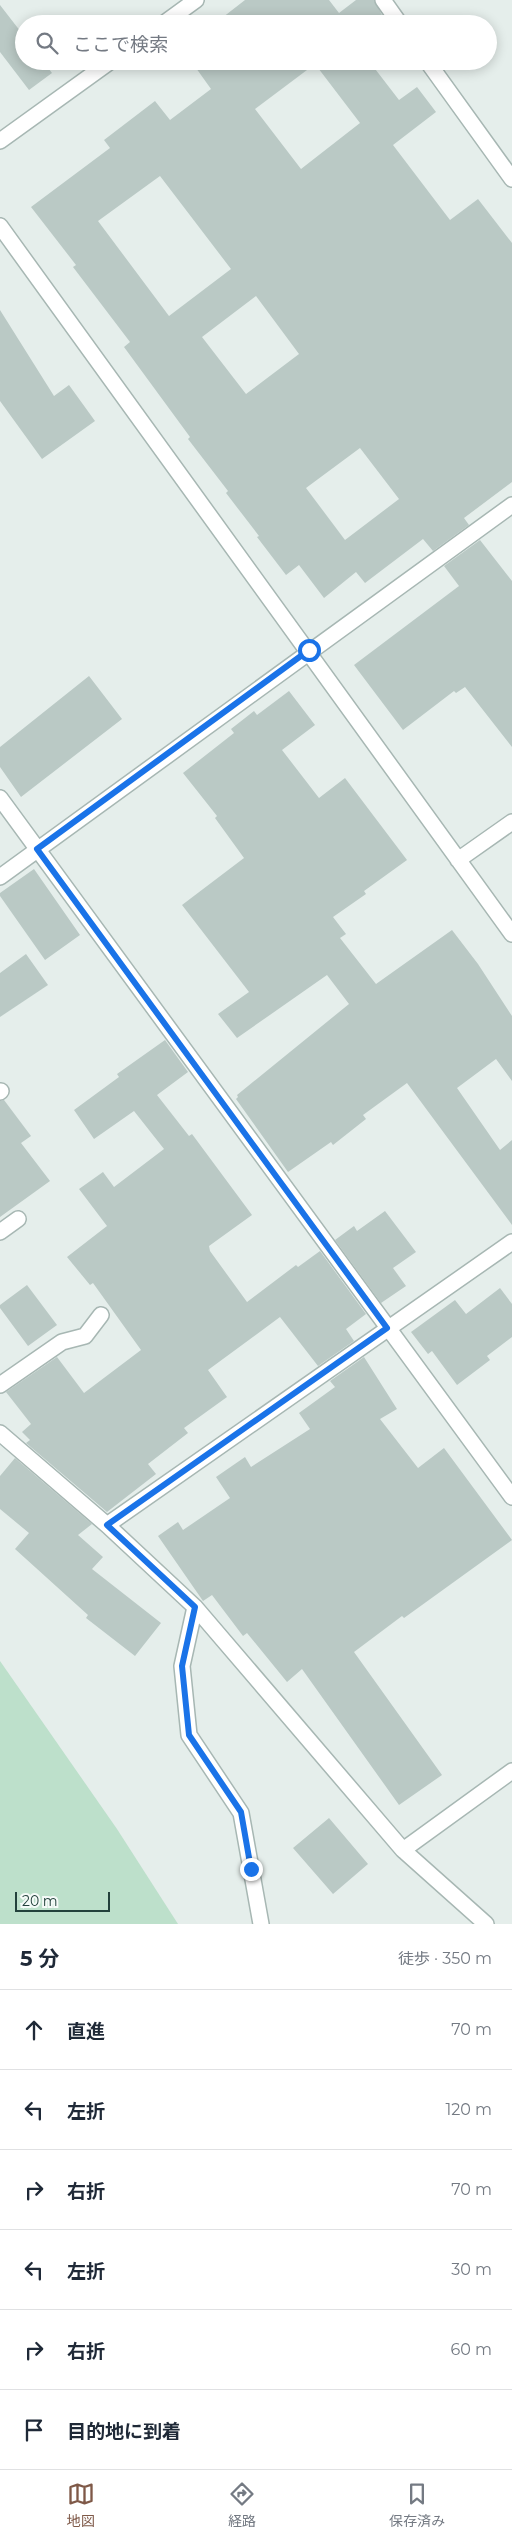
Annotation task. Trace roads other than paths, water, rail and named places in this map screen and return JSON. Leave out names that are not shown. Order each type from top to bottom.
[{"type":"street","points":[[175,15],[196,0]]},
{"type":"street","points":[[383,0],[394,15]]},
{"type":"street","points":[[0,141],[99,70]]},
{"type":"street","points":[[433,70],[512,179]]},
{"type":"street","points":[[0,226],[309,650],[512,934]]},
{"type":"street","points":[[0,877],[309,650],[512,505]]},
{"type":"street","points":[[0,798],[512,1497]]},
{"type":"street","points":[[458,860],[512,822]]},
{"type":"street","points":[[0,1232],[18,1219]]},
{"type":"street","points":[[107,1525],[512,1242]]},
{"type":"street","points":[[0,1384],[62,1342],[85,1336],[101,1315]]},
{"type":"street","points":[[0,1433],[107,1525],[195,1607],[403,1850],[486,1924]]},
{"type":"street","points":[[195,1607],[182,1666],[189,1735],[241,1812],[261,1924]]},
{"type":"street","points":[[403,1850],[512,1770]]}]
